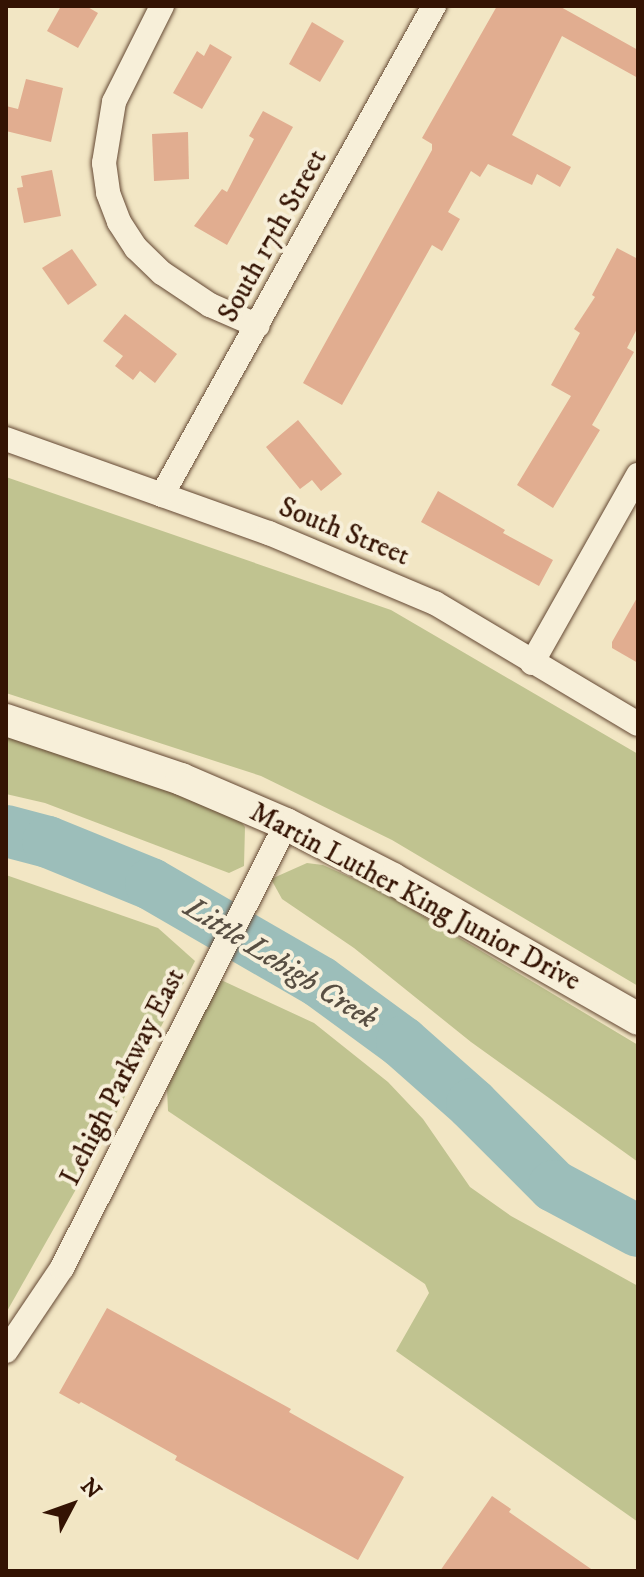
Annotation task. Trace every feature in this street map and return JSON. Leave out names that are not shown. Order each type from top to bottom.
[{"type":"main road","name":"Martin Luther King Junior Drive","points":[[6,720],[75,740],[181,779],[286,824],[393,879],[638,1019]]},
{"type":"street","points":[[162,6],[114,102],[104,163],[108,193],[119,222],[136,248],[162,273],[210,305],[258,326]]},
{"type":"street","name":"South 17th Street","points":[[162,495],[434,6]]},
{"type":"street","name":"South Street","points":[[6,439],[269,533],[435,603],[638,724]]},
{"type":"street","points":[[532,663],[638,475]]},
{"type":"street","name":"Lehigh Parkway East","points":[[6,1351],[62,1268],[286,824]]},
{"type":"green space","points":[[6,477],[391,610],[638,754],[638,986],[392,840],[261,776],[6,693]]},
{"type":"green space","points":[[6,734],[236,815],[245,827],[244,866],[229,873],[45,803],[6,794]]},
{"type":"green space","points":[[307,863],[323,865],[383,892],[638,1045],[638,1162],[471,1042],[354,948],[282,899],[271,879]]},
{"type":"green space","points":[[6,875],[158,928],[195,961],[88,1168],[6,1313]]},
{"type":"green space","points":[[219,979],[314,1023],[388,1082],[423,1119],[470,1187],[511,1216],[638,1286],[638,1522],[396,1351],[429,1293],[425,1284],[168,1111],[167,1089]]},
{"type":"building","points":[[61,6],[86,6],[98,13],[78,48],[47,31]]},
{"type":"building","points":[[497,6],[559,6],[638,50],[638,78],[562,36],[512,135],[571,167],[560,187],[537,174],[532,185],[488,164],[480,177],[471,171],[448,212],[460,219],[442,251],[432,245],[342,405],[303,383],[432,150],[432,144],[422,138]]},
{"type":"building","points":[[312,22],[344,41],[320,82],[289,64]]},
{"type":"building","points":[[210,44],[232,57],[202,109],[173,93],[197,51],[204,56]]},
{"type":"building","points":[[26,79],[63,88],[51,142],[6,131],[6,106],[18,109]]},
{"type":"building","points":[[263,111],[293,127],[227,245],[194,226],[222,189],[227,192],[254,139],[249,136]]},
{"type":"building","points":[[188,132],[189,179],[154,181],[152,134]]},
{"type":"building","points":[[52,170],[61,216],[24,223],[17,188],[23,187],[21,176]]},
{"type":"building","points":[[617,248],[638,259],[638,327],[627,348],[634,352],[592,425],[600,430],[553,508],[517,485],[571,396],[551,385],[580,333],[574,329],[595,297],[592,295]]},
{"type":"building","points":[[72,249],[97,285],[68,305],[42,268]]},
{"type":"building","points":[[125,314],[177,354],[155,383],[140,371],[133,380],[115,366],[123,356],[103,341]]},
{"type":"building","points":[[298,420],[342,474],[321,491],[312,480],[300,489],[266,447]]},
{"type":"building","points":[[438,491],[505,530],[503,533],[553,560],[539,586],[421,522]]},
{"type":"building","points":[[638,596],[638,663],[612,648],[612,642]]},
{"type":"building","points":[[107,1308],[291,1409],[289,1412],[404,1477],[358,1560],[175,1460],[177,1456],[81,1402],[79,1404],[59,1393]]},
{"type":"building","points":[[492,1496],[511,1509],[509,1512],[594,1571],[440,1571]]},
{"type":"waterway","name":"Little Lehigh Creek","points":[[6,831],[48,842],[151,884],[320,982],[402,1042],[472,1104],[554,1186],[638,1231]]}]
